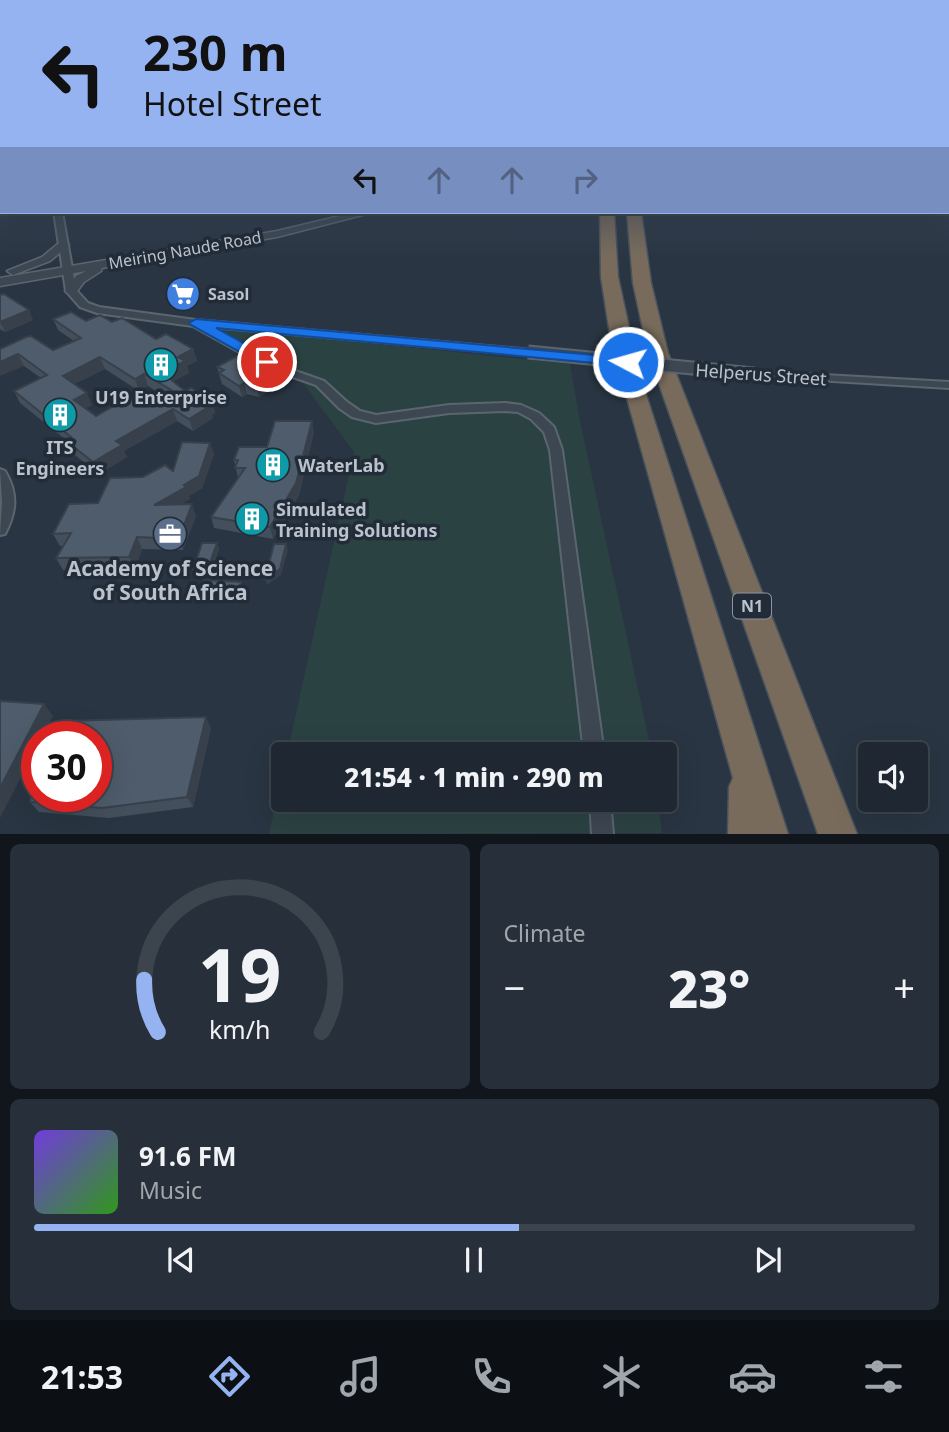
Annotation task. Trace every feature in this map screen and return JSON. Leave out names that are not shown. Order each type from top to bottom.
[{"type":"highway","points":[[607,214],[608,274],[622,349],[769,834]]},
{"type":"highway","name":"N1","points":[[634,214],[635,244],[642,285],[658,353],[832,819]]},
{"type":"highway","points":[[747,834],[748,766]]},
{"type":"highway","points":[[832,819],[850,834]]},
{"type":"street","points":[[58,214],[71,291]]},
{"type":"street","name":"Meiring Naude Road","points":[[0,282],[335,214]]},
{"type":"street","name":"Meiring Naude Road","points":[[0,275],[109,264],[278,234],[361,214]]},
{"type":"street","points":[[0,275],[43,261],[64,245]]},
{"type":"street","points":[[71,291],[80,279],[109,264]]},
{"type":"street","name":"Helperus Street","points":[[71,291],[85,305],[97,310],[196,323],[754,374],[949,386]]},
{"type":"street","points":[[196,323],[274,366],[320,383],[356,414],[376,419],[449,409],[505,407],[528,413],[550,430],[556,450],[592,742]]},
{"type":"street","points":[[0,474],[7,487],[9,500],[7,514],[0,530]]},
{"type":"street","points":[[601,812],[603,834]]},
{"type":"green space","points":[[213,327],[570,364],[649,742],[290,742],[354,452],[303,383]]},
{"type":"green space","points":[[274,812],[659,812],[662,833],[269,834]]},
{"type":"building","points":[[4,294],[29,310],[0,322],[0,295]]},
{"type":"building","points":[[71,312],[86,321],[100,315],[112,322],[122,318],[156,339],[166,334],[193,349],[178,357],[185,361],[163,373],[186,391],[191,388],[212,401],[208,404],[210,406],[189,419],[173,409],[116,441],[122,445],[93,462],[65,440],[71,437],[14,391],[47,375],[18,354],[0,362],[0,349],[26,337],[31,336],[53,350],[81,338],[53,319]],"holes":[[[100,357],[135,379],[144,374],[173,391],[149,404],[133,395],[96,416],[74,400],[87,393],[63,376]]]},
{"type":"building","points":[[237,356],[274,376],[257,386],[244,383],[239,386],[219,373],[224,370],[217,367]]},
{"type":"building","points":[[275,421],[312,421],[296,483],[270,527],[211,517],[245,468],[235,468],[238,460],[234,460],[239,447],[267,447]]},
{"type":"building","points":[[182,442],[210,443],[199,476],[184,485],[186,487],[154,505],[192,504],[179,539],[137,537],[129,557],[56,558],[71,533],[53,534],[69,504],[98,503],[110,478],[143,477],[165,465],[173,471]]},
{"type":"building","points":[[202,543],[217,543],[207,571],[193,570]]},
{"type":"building","points":[[274,544],[286,544],[280,569],[265,579]]},
{"type":"building","points":[[204,580],[241,582],[237,593],[200,593]]},
{"type":"building","points":[[0,703],[44,704],[35,721],[21,721],[21,748],[0,788]]},
{"type":"building","points":[[206,717],[187,797],[112,807],[112,721],[63,721]]},
{"type":"place","name":"Sasol","points":[[183,294]]},
{"type":"place","name":"U19 Enterprise","points":[[161,365]]},
{"type":"place","name":"ITS Engineers","points":[[60,415]]},
{"type":"place","name":"WaterLab","points":[[273,465]]},
{"type":"place","name":"Simulated Training Solutions","points":[[252,519]]},
{"type":"place","name":"Academy of Science of South Africa","points":[[170,534]]},
{"type":"route","points":[[267,362],[196,323],[628,362]]}]
